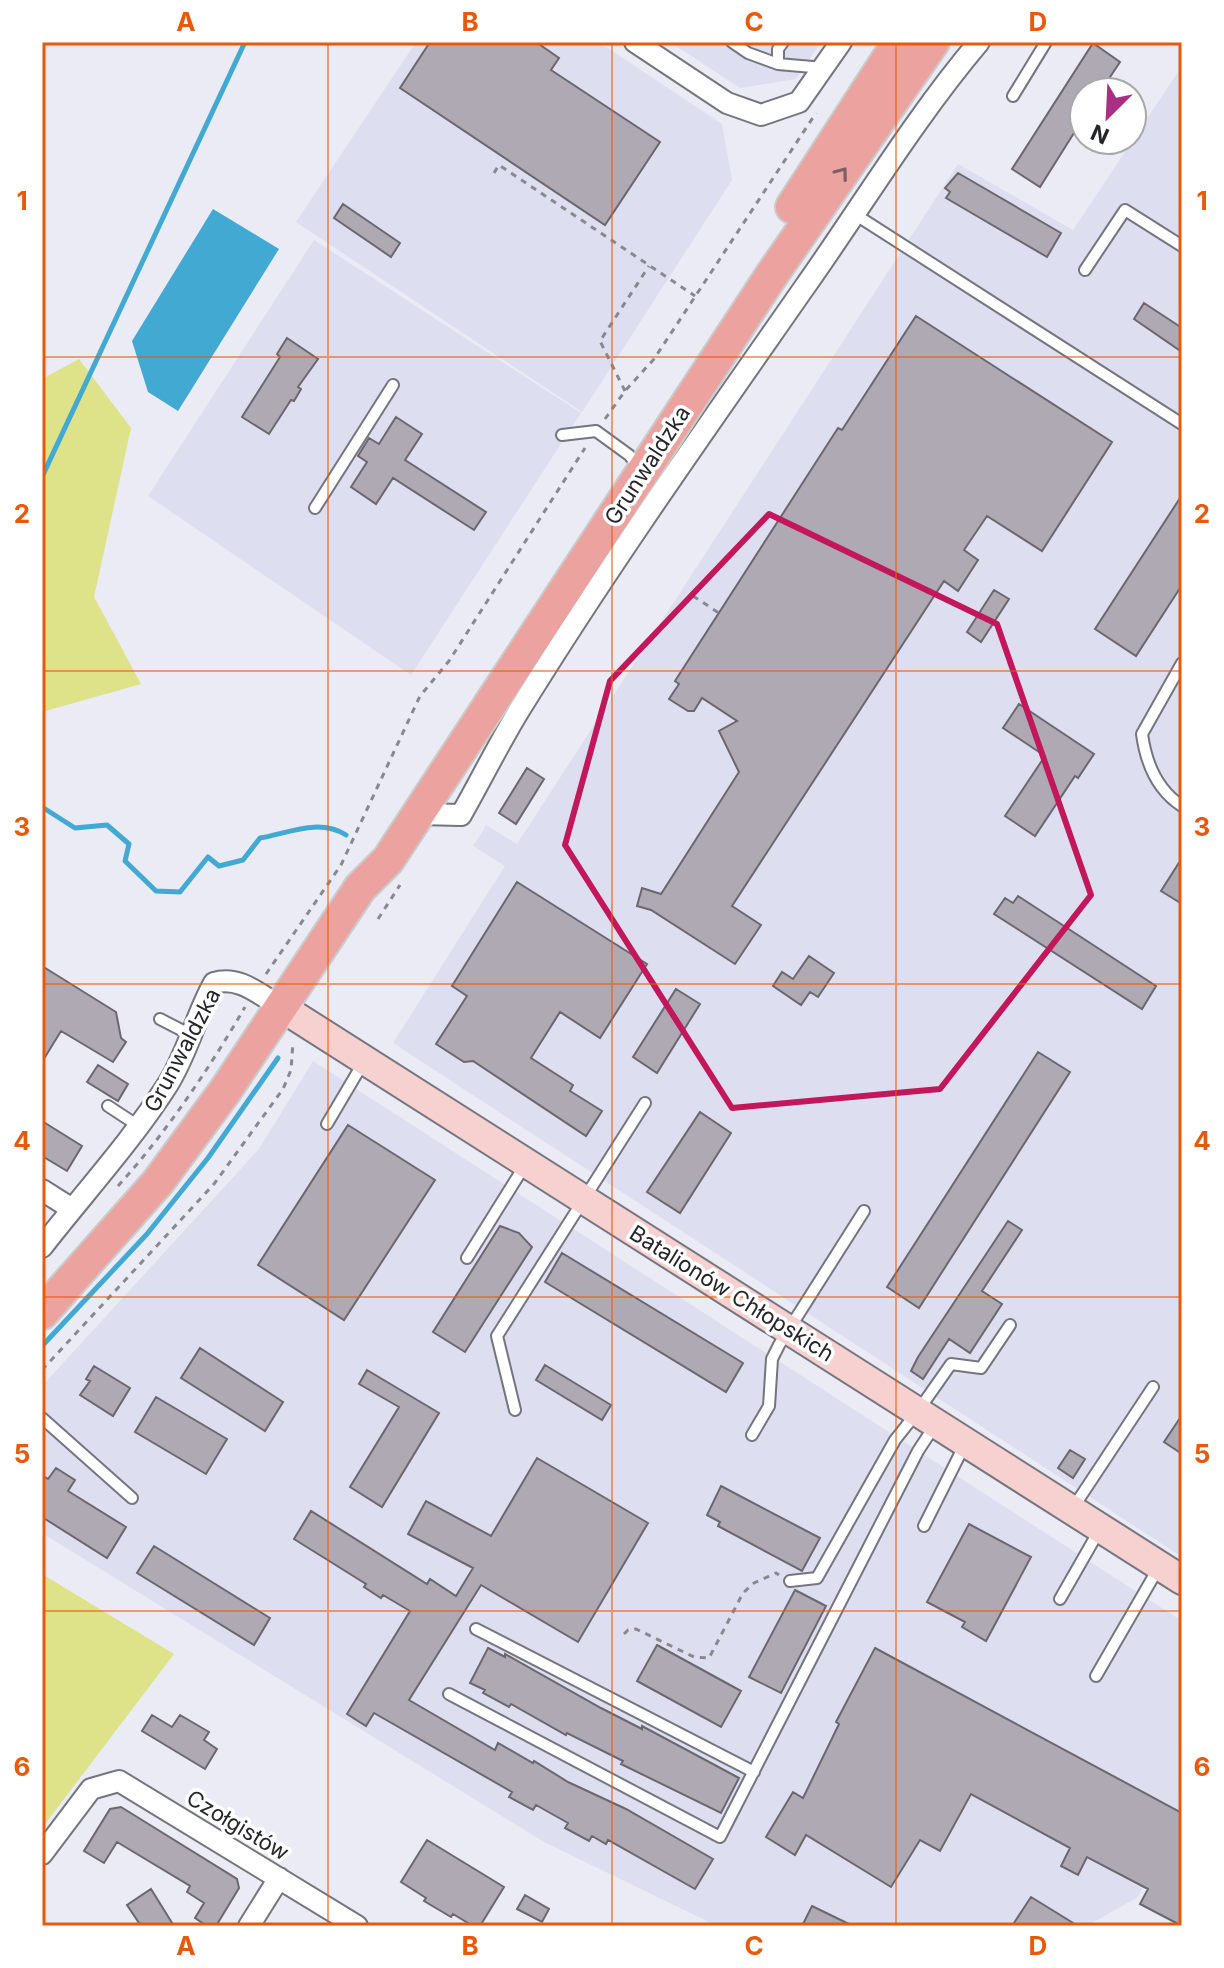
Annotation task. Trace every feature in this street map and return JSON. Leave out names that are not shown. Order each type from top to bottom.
[{"type":"main road","name":"Grunwaldzka","points":[[42,1313],[158,1182],[225,1091],[360,888],[388,860],[899,42]]},
{"type":"main road","name":"Grunwaldzka","points":[[360,888],[373,851],[636,463],[933,42]]},
{"type":"street","points":[[635,42],[727,103],[761,115],[799,102],[841,42]]},
{"type":"street","points":[[419,814],[461,815],[528,697],[692,449],[856,215],[943,84],[979,42]]},
{"type":"street","name":"Grunwaldzka","points":[[42,1247],[140,1127],[170,1081],[193,1036],[214,983],[225,979],[237,982],[281,1007]]},
{"type":"street","name":"Batalionów Chłopskich","points":[[281,1007],[1171,1572]]},
{"type":"street","points":[[42,1190],[72,1209]]},
{"type":"street","name":"Czołgistów","points":[[42,1854],[91,1789],[119,1781],[357,1926]]},
{"type":"street","points":[[249,1926],[279,1878]]},
{"type":"lane","points":[[732,42],[748,53],[778,64],[824,68]]},
{"type":"lane","points":[[778,64],[778,49],[783,42]]},
{"type":"lane","points":[[1013,96],[1046,42]]},
{"type":"lane","points":[[1085,270],[1125,210],[1182,246]]},
{"type":"lane","points":[[856,215],[1182,424]]},
{"type":"lane","points":[[315,508],[393,385]]},
{"type":"lane","points":[[562,435],[596,431],[636,463]]},
{"type":"lane","points":[[1182,663],[1142,734],[1143,744],[1162,790],[1182,806]]},
{"type":"lane","points":[[160,1019],[193,1036]]},
{"type":"lane","points":[[327,1124],[364,1061]]},
{"type":"lane","points":[[515,1410],[497,1336],[645,1103]]},
{"type":"lane","points":[[108,1106],[140,1127]]},
{"type":"lane","points":[[467,1258],[526,1164]]},
{"type":"lane","points":[[752,1435],[769,1406],[772,1359],[864,1211]]},
{"type":"lane","points":[[449,1694],[720,1837],[918,1451],[927,1417],[951,1364],[981,1368],[1010,1325]]},
{"type":"lane","points":[[1072,1509],[1153,1387]]},
{"type":"lane","points":[[790,1581],[817,1578],[895,1440],[927,1417]]},
{"type":"lane","points":[[42,1418],[132,1498]]},
{"type":"lane","points":[[924,1526],[966,1442]]},
{"type":"lane","points":[[1060,1599],[1101,1528]]},
{"type":"lane","points":[[1096,1676],[1171,1572]]},
{"type":"lane","points":[[476,1629],[754,1772]]},
{"type":"path","points":[[262,981],[341,865],[420,696],[449,661],[596,431],[625,391],[654,359],[823,102]]},
{"type":"path","points":[[494,173],[499,165],[695,296]]},
{"type":"path","points":[[625,391],[600,341],[649,266]]},
{"type":"path","points":[[693,596],[719,613]]},
{"type":"path","points":[[42,1370],[214,1184],[283,1089],[291,1070],[293,1039]]},
{"type":"path","points":[[624,1634],[636,1629],[694,1657],[709,1658],[743,1593],[754,1583],[776,1573],[790,1581]]},
{"type":"highlighted area","points":[[769,514],[997,624],[1091,895],[940,1089],[732,1108],[565,845],[610,681]]},
{"type":"shaded area","points":[[416,42],[599,42],[722,124],[732,180],[582,412],[296,222]]},
{"type":"shaded area","points":[[670,42],[821,42],[796,79],[740,88]]},
{"type":"shaded area","points":[[1182,66],[1182,1557],[393,1043],[505,866],[473,846],[486,825],[517,844],[958,164],[1073,230],[1122,156],[1148,156],[1148,117]]},
{"type":"shaded area","points":[[314,240],[581,413],[411,675],[148,496]]},
{"type":"shaded area","points":[[313,1061],[1182,1621],[1182,1812],[1138,1897],[1087,1926],[717,1926],[544,1842],[42,1533],[42,1386],[259,1149]]},
{"type":"green space","points":[[79,359],[131,428],[94,597],[141,684],[42,712],[42,379]]},
{"type":"green space","points":[[42,1574],[174,1654],[42,1828]]},
{"type":"water","points":[[213,209],[279,249],[178,411],[148,392],[132,341]]},
{"type":"building","points":[[430,42],[536,42],[559,58],[551,70],[660,142],[605,225],[400,88]]},
{"type":"building","points":[[1093,43],[1120,62],[1111,76],[1072,76]]},
{"type":"building","points":[[1068,82],[1068,142],[1040,187],[1012,169]]},
{"type":"building","points":[[958,173],[1061,233],[1047,257],[946,198],[950,192],[945,188]]},
{"type":"building","points":[[343,204],[400,243],[391,257],[334,218]]},
{"type":"building","points":[[1144,303],[1182,328],[1182,352],[1134,319]]},
{"type":"building","points":[[916,316],[1112,442],[1042,551],[987,516],[964,550],[978,560],[958,591],[944,581],[732,906],[761,925],[735,964],[651,910],[637,906],[642,888],[661,894],[739,772],[719,731],[737,721],[702,698],[694,711],[688,711],[669,699],[679,684],[675,681],[838,428],[842,430]]},
{"type":"building","points":[[287,338],[318,359],[298,387],[301,389],[294,401],[291,400],[269,434],[242,417],[280,357],[277,354]]},
{"type":"building","points":[[396,417],[422,434],[405,460],[486,512],[474,530],[393,478],[376,504],[351,487],[367,462],[358,456],[369,438],[379,444]]},
{"type":"building","points":[[1182,495],[1182,585],[1136,656],[1095,629]]},
{"type":"building","points":[[994,590],[1009,599],[981,642],[967,632]]},
{"type":"building","points":[[1019,704],[1094,754],[1078,778],[1075,776],[1035,836],[1005,816],[1045,756],[1003,728]]},
{"type":"building","points":[[527,768],[544,779],[516,824],[499,813]]},
{"type":"building","points":[[1182,858],[1182,904],[1161,891]]},
{"type":"building","points":[[517,882],[647,964],[600,1038],[560,1012],[531,1058],[573,1085],[570,1091],[602,1111],[586,1136],[473,1061],[464,1062],[436,1044],[467,996],[452,986]]},
{"type":"building","points":[[1018,896],[1156,986],[1142,1009],[994,914],[1005,898],[1013,903]]},
{"type":"building","points":[[809,956],[834,973],[818,997],[810,992],[801,1005],[773,986],[782,972],[793,979]]},
{"type":"building","points":[[42,966],[116,1012],[121,1038],[126,1042],[113,1062],[61,1031],[42,1062]]},
{"type":"building","points":[[676,989],[700,1004],[657,1073],[633,1057]]},
{"type":"building","points":[[1038,1052],[1070,1072],[919,1308],[887,1287]]},
{"type":"building","points":[[98,1065],[128,1084],[118,1101],[87,1082]]},
{"type":"building","points":[[700,1112],[731,1133],[680,1213],[647,1192]]},
{"type":"building","points":[[42,1121],[82,1146],[67,1171],[42,1156]]},
{"type":"building","points":[[348,1125],[435,1180],[344,1320],[258,1265]]},
{"type":"building","points":[[1008,1221],[1022,1230],[982,1291],[1002,1304],[970,1353],[949,1339],[923,1379],[911,1371],[918,1357]]},
{"type":"building","points":[[500,1226],[519,1233],[532,1247],[465,1352],[433,1332]]},
{"type":"building","points":[[562,1253],[743,1363],[726,1392],[545,1282]]},
{"type":"building","points":[[200,1348],[283,1402],[265,1431],[181,1378]]},
{"type":"building","points":[[545,1365],[611,1405],[602,1420],[536,1380]]},
{"type":"building","points":[[94,1366],[130,1388],[113,1416],[80,1395],[90,1381],[86,1379]]},
{"type":"building","points":[[367,1370],[439,1413],[382,1507],[350,1487],[399,1407],[359,1384]]},
{"type":"building","points":[[156,1397],[227,1439],[206,1474],[135,1432]]},
{"type":"building","points":[[1182,1415],[1182,1454],[1164,1442]]},
{"type":"building","points":[[1070,1450],[1085,1459],[1073,1478],[1058,1468]]},
{"type":"building","points":[[537,1458],[648,1523],[578,1642],[481,1585],[409,1700],[495,1750],[498,1743],[568,1782],[626,1809],[713,1859],[695,1889],[608,1840],[606,1844],[592,1836],[589,1841],[565,1828],[568,1823],[536,1805],[533,1810],[509,1797],[512,1792],[374,1713],[366,1726],[347,1714],[410,1611],[383,1595],[381,1598],[364,1587],[366,1584],[294,1539],[311,1511],[427,1584],[430,1579],[456,1596],[473,1568],[408,1534],[426,1501],[491,1536]]},
{"type":"building","points":[[56,1468],[75,1480],[68,1491],[126,1527],[107,1558],[42,1517],[42,1475],[48,1479]]},
{"type":"building","points":[[721,1486],[820,1538],[802,1571],[718,1526],[720,1522],[707,1515]]},
{"type":"building","points":[[969,1524],[1031,1557],[986,1641],[962,1627],[965,1622],[927,1602]]},
{"type":"building","points":[[154,1546],[270,1618],[254,1645],[137,1573]]},
{"type":"building","points":[[795,1590],[826,1606],[781,1693],[749,1677]]},
{"type":"building","points":[[657,1645],[741,1691],[721,1727],[637,1681]]},
{"type":"building","points":[[488,1648],[505,1657],[505,1654],[601,1708],[642,1729],[642,1726],[739,1778],[721,1813],[621,1764],[623,1761],[566,1735],[511,1704],[509,1707],[483,1693],[485,1690],[470,1683]]},
{"type":"building","points":[[875,1648],[1182,1813],[1182,1926],[1140,1904],[1148,1889],[1087,1857],[1078,1875],[1061,1866],[1070,1848],[971,1794],[940,1851],[920,1840],[891,1887],[806,1835],[795,1855],[766,1837],[793,1792],[803,1798],[839,1724],[836,1722]]},
{"type":"building","points":[[152,1715],[172,1727],[180,1715],[209,1732],[204,1740],[217,1749],[205,1769],[142,1731]]},
{"type":"building","points":[[121,1807],[237,1879],[239,1888],[216,1926],[207,1926],[195,1918],[204,1903],[187,1892],[190,1886],[117,1842],[104,1863],[84,1851],[110,1809]]},
{"type":"building","points":[[427,1840],[504,1887],[480,1926],[473,1926],[453,1914],[451,1917],[401,1882]]},
{"type":"building","points":[[151,1889],[174,1926],[141,1926],[127,1905]]},
{"type":"building","points":[[525,1895],[549,1909],[542,1922],[517,1909]]},
{"type":"building","points":[[1031,1897],[1078,1926],[1012,1926]]},
{"type":"building","points":[[812,1906],[853,1926],[802,1926]]},
{"type":"waterway","points":[[42,477],[245,42]]},
{"type":"waterway","points":[[42,807],[75,828],[107,825],[129,844],[125,861],[156,891],[180,892],[208,857],[219,866],[243,860],[260,838],[315,827],[346,835]]},
{"type":"waterway","points":[[42,1346],[147,1234],[208,1158],[278,1058]]}]
